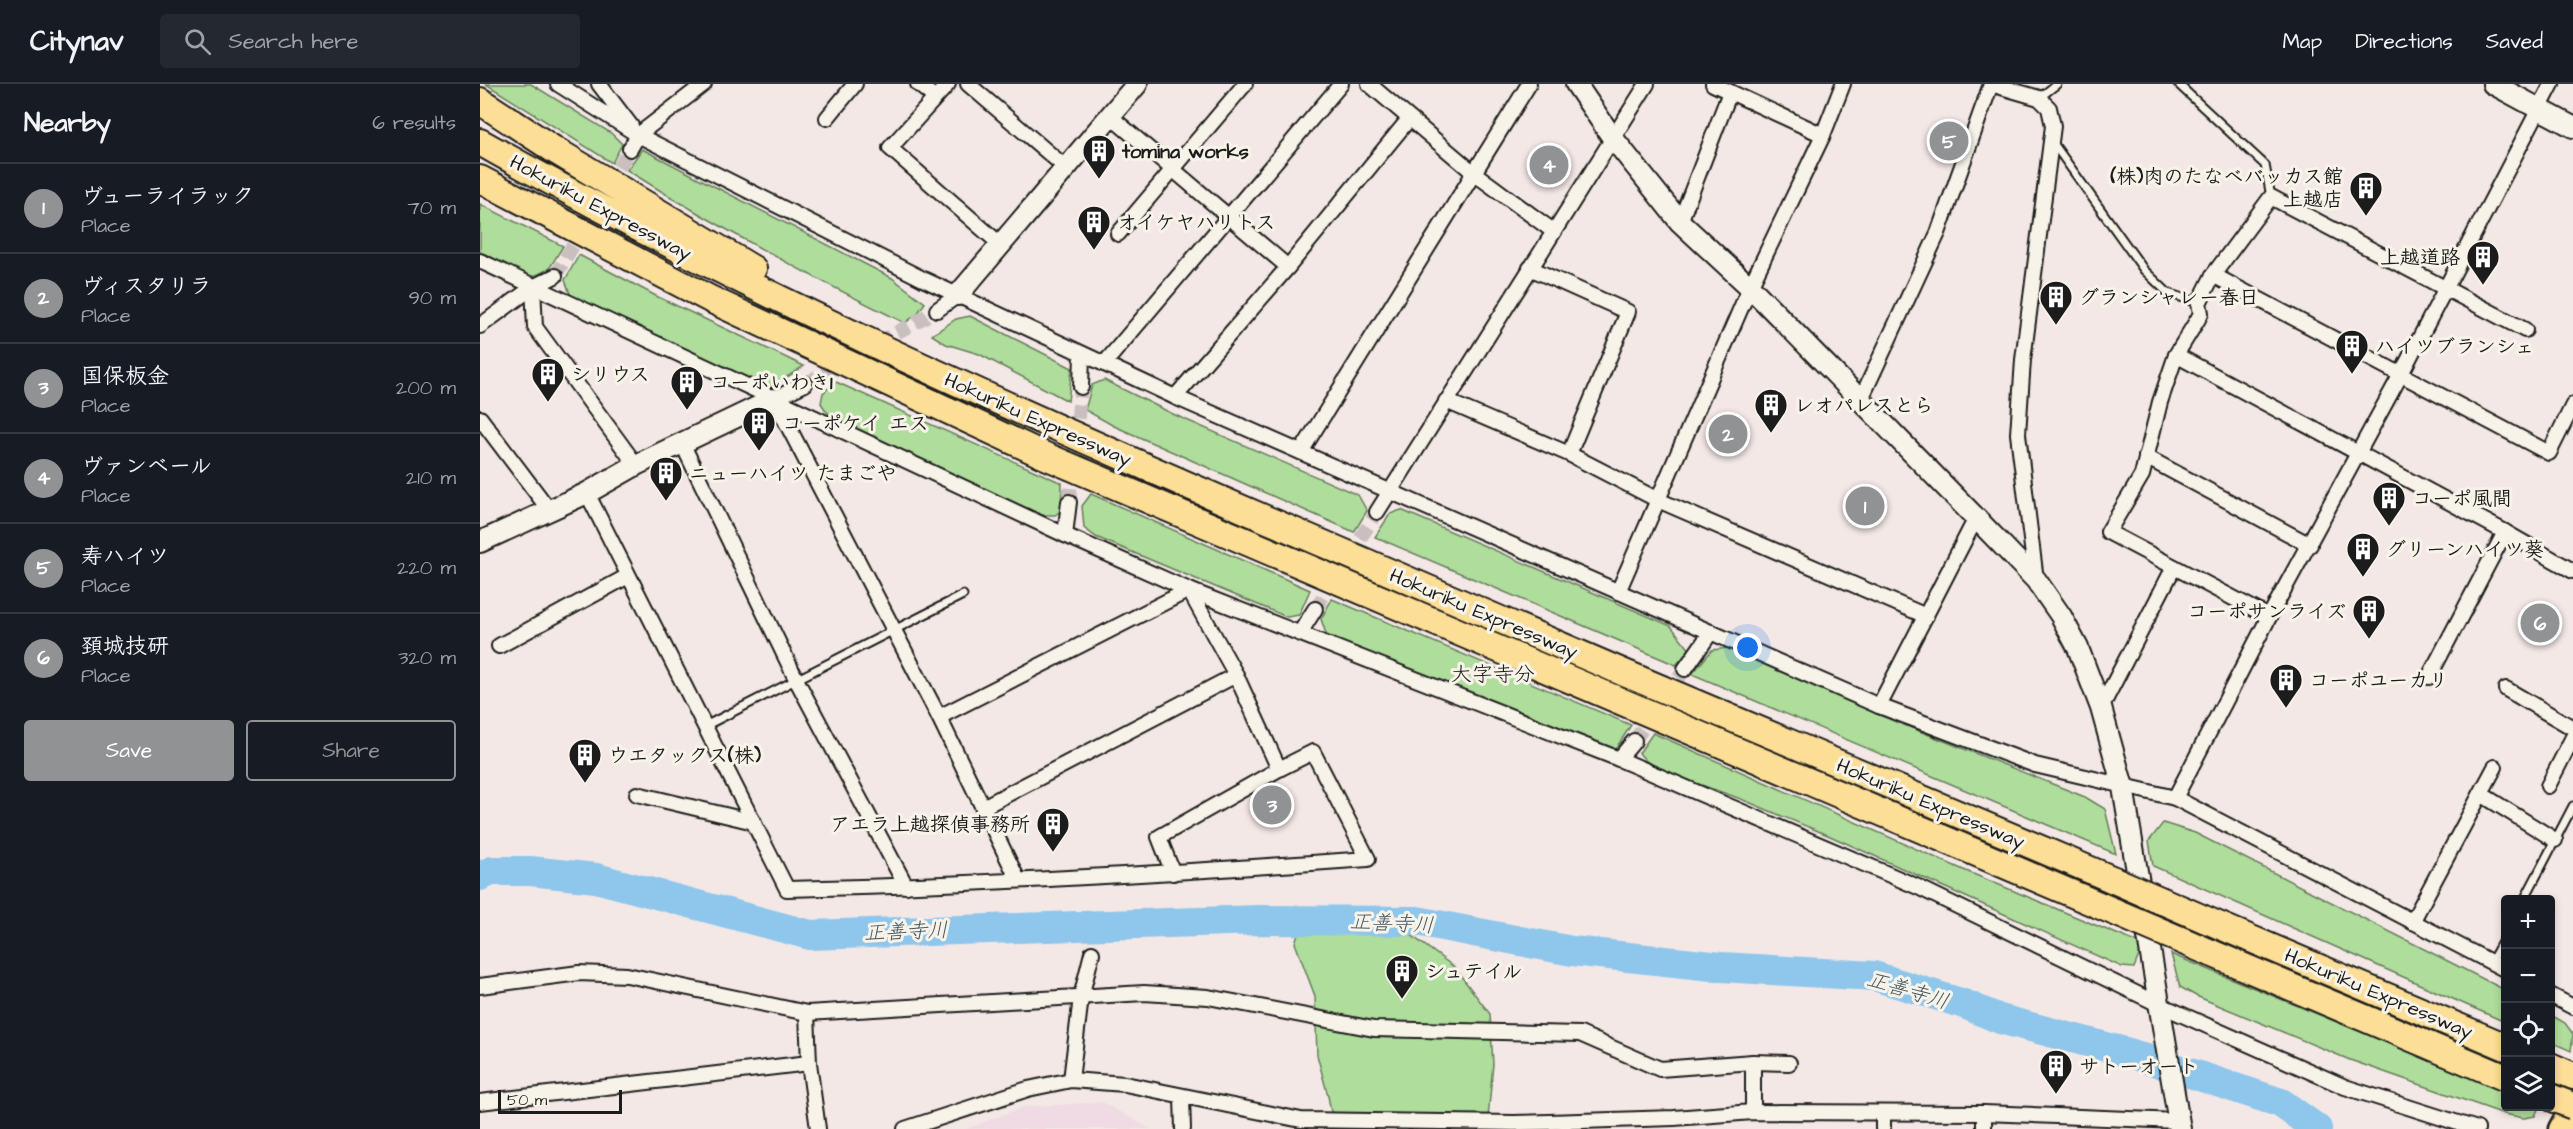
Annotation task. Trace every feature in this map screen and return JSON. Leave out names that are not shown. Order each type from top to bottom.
[{"type":"highway","points":[[480,101],[658,213],[815,305],[1008,400],[1055,428]]},
{"type":"highway","name":"Hokuriku Expressway","points":[[480,142],[552,183],[708,264],[895,355],[1055,428],[1652,685],[2501,1045]]},
{"type":"highway","name":"Hokuriku Expressway","points":[[480,179],[710,299],[1052,459],[2501,1076]]},
{"type":"highway","points":[[480,184],[551,217]]},
{"type":"highway","points":[[2555,1068],[2573,1076]]},
{"type":"highway","points":[[2555,1099],[2573,1106]]},
{"type":"main road","points":[[2560,1129],[2573,1106]]},
{"type":"street","points":[[558,84],[638,135],[958,295],[1175,397],[1879,706],[2036,765],[2175,798],[2501,968]]},
{"type":"street","points":[[599,84],[638,135]]},
{"type":"street","points":[[630,149],[638,135],[704,84]]},
{"type":"street","points":[[827,118],[855,84]]},
{"type":"street","points":[[918,84],[934,98]]},
{"type":"street","points":[[948,84],[890,148],[1001,244]]},
{"type":"street","points":[[968,84],[1065,167]]},
{"type":"street","points":[[937,310],[958,295],[1137,84]]},
{"type":"street","points":[[1118,234],[1245,84]]},
{"type":"street","points":[[1104,364],[1341,84]]},
{"type":"street","points":[[1369,84],[1474,173],[1553,231]]},
{"type":"street","points":[[1301,452],[1529,84]]},
{"type":"street","points":[[906,1129],[1028,1089],[1071,1080],[1125,1084],[1302,1120],[1514,1123],[1674,1118],[1753,1112],[1984,1113],[2179,1125],[2123,787],[2101,708],[2078,648],[2061,616],[2036,580],[1861,399],[1750,287],[1680,222],[1612,137],[1576,84]]},
{"type":"street","points":[[1377,512],[1647,84]]},
{"type":"street","points":[[1713,84],[1823,135]]},
{"type":"street","points":[[1618,591],[1750,287],[1823,135],[1843,84]]},
{"type":"street","points":[[1861,399],[1938,233],[1991,84],[2039,98],[2049,108],[2053,126],[2023,360],[2018,434],[2036,580]]},
{"type":"street","points":[[2493,84],[2573,127]]},
{"type":"street","points":[[2175,798],[2269,616],[2310,545],[2447,288],[2552,84]]},
{"type":"street","points":[[1680,222],[1730,92]]},
{"type":"street","points":[[1110,116],[1288,267]]},
{"type":"street","points":[[1175,397],[1288,267],[1409,119]]},
{"type":"street","points":[[2269,616],[2108,532],[2142,475],[2160,402],[2176,355],[2201,313],[2199,303],[2213,275],[2271,196],[2525,330]]},
{"type":"street","points":[[480,261],[1065,535],[1189,590],[1619,759],[1918,887],[2158,1004],[2345,1087],[2477,1129]]},
{"type":"street","points":[[1530,268],[1628,312],[1569,454]]},
{"type":"street","points":[[2213,275],[2549,453],[2573,405]]},
{"type":"street","points":[[480,326],[533,287],[555,276]]},
{"type":"street","points":[[533,287],[535,327],[636,465]]},
{"type":"street","points":[[1081,387],[1082,354]]},
{"type":"street","points":[[2176,355],[2505,532],[2573,572]]},
{"type":"street","points":[[480,542],[587,493],[636,465],[804,384]]},
{"type":"street","points":[[774,399],[892,631],[939,717],[1018,880]]},
{"type":"street","points":[[1446,401],[1569,454],[1658,500],[1926,616]]},
{"type":"street","points":[[480,418],[550,510]]},
{"type":"street","points":[[682,443],[797,681],[906,886]]},
{"type":"street","points":[[2146,458],[2310,545]]},
{"type":"street","points":[[587,493],[787,889],[906,886],[1173,873],[1368,859],[1312,752],[1159,837],[1173,873]]},
{"type":"street","points":[[1065,535],[1069,502]]},
{"type":"street","points":[[1879,706],[1976,518]]},
{"type":"street","points":[[2429,677],[2505,532]]},
{"type":"street","points":[[2101,708],[2174,567]]},
{"type":"street","points":[[499,646],[628,576]]},
{"type":"street","points":[[1189,590],[1236,675],[1279,769]]},
{"type":"street","points":[[939,717],[1189,590]]},
{"type":"street","points":[[1300,633],[1315,609]]},
{"type":"street","points":[[1685,669],[1711,632]]},
{"type":"street","points":[[984,807],[1236,675]]},
{"type":"street","points":[[2506,689],[2573,728]]},
{"type":"street","points":[[2548,786],[2573,737]]},
{"type":"street","points":[[1619,759],[1634,741]]},
{"type":"street","points":[[2412,922],[2495,767]]},
{"type":"street","points":[[637,794],[754,822]]},
{"type":"street","points":[[2481,794],[2555,840]]},
{"type":"street","points":[[1071,1080],[1081,997],[1092,953]]},
{"type":"street","points":[[480,986],[579,973],[627,975],[807,1013],[1144,993],[1208,997],[1374,1029],[1580,1034],[1660,1069],[1753,1062],[1789,1063]]},
{"type":"street","points":[[2555,997],[2573,1007]]},
{"type":"street","points":[[807,1013],[809,1063],[818,1129]]},
{"type":"street","points":[[1753,1062],[1753,1112]]},
{"type":"street","points":[[480,1102],[809,1063]]},
{"type":"street","points":[[1182,1097],[1183,1129]]},
{"type":"street","points":[[1882,1113],[1883,1129]]},
{"type":"street","points":[[1984,1113],[1984,1129]]},
{"type":"lane","points":[[2039,98],[2057,84]]},
{"type":"lane","points":[[2178,84],[2265,165],[2271,196]]},
{"type":"lane","points":[[2051,141],[2144,270],[2168,293],[2199,303]]},
{"type":"lane","points":[[705,726],[963,595]]},
{"type":"lane","points":[[2527,895],[2573,806]]},
{"type":"lane","points":[[2491,962],[2501,943]]},
{"type":"shaded area","points":[[1102,1102],[1151,1129],[966,1129],[1023,1107]]},
{"type":"green space","points":[[486,84],[531,84],[611,133],[622,144],[612,163]]},
{"type":"green space","points":[[642,149],[892,278],[925,303],[917,314],[905,323],[764,250],[627,170]]},
{"type":"green space","points":[[480,204],[563,246],[549,269],[530,278],[480,254]]},
{"type":"green space","points":[[579,255],[656,296],[804,366],[763,393],[573,302],[565,280]]},
{"type":"green space","points":[[970,316],[1072,368],[1068,401],[979,354],[946,344],[932,335],[956,319]]},
{"type":"green space","points":[[1104,380],[1175,415],[1358,495],[1367,511],[1354,532],[1114,426],[1085,410],[1092,385]]},
{"type":"green space","points":[[836,382],[1062,483],[1061,511],[1055,515],[1042,515],[841,424],[826,411],[821,403],[823,393]]},
{"type":"green space","points":[[1091,494],[1310,590],[1299,615],[1287,617],[1096,537],[1084,528],[1082,506]]},
{"type":"green space","points":[[1401,510],[1671,626],[1690,650],[1676,665],[1375,537],[1390,514]]},
{"type":"green space","points":[[1332,599],[1631,725],[1615,750],[1600,752],[1327,637],[1321,619]]},
{"type":"green space","points":[[1728,648],[1894,721],[2085,797],[2105,809],[2116,854],[1692,674],[1712,650]]},
{"type":"green space","points":[[1653,733],[1966,871],[2143,945],[2134,968],[2122,967],[1830,836],[1741,799],[1662,771],[1648,763],[1639,753]]},
{"type":"green space","points":[[2163,823],[2195,833],[2501,988],[2501,1020],[2153,866],[2149,841]]},
{"type":"green space","points":[[1313,911],[1353,914],[1408,933],[1454,967],[1490,1014],[1493,1064],[1487,1129],[1329,1129],[1332,1117],[1317,1055],[1315,996],[1295,943],[1300,927]]},
{"type":"green space","points":[[2171,954],[2501,1089],[2501,1111],[2537,1111],[2535,1116],[2524,1118],[2504,1114],[2350,1060],[2196,996],[2180,987]]},
{"type":"green space","points":[[2555,1017],[2565,1023],[2573,1034],[2571,1051],[2555,1044]]},
{"type":"waterway","name":"正善寺川","points":[[480,876],[492,871],[530,871],[596,878],[810,935],[1259,920],[1417,921],[1572,951],[1721,967],[1874,976],[1964,1004],[2000,1019],[2129,1053],[2281,1103],[2317,1129]]},
{"type":"tunnel","points":[[608,186],[630,149]]},
{"type":"tunnel","points":[[555,276],[598,203]]},
{"type":"tunnel","points":[[805,384],[937,310]]},
{"type":"tunnel","points":[[1069,502],[1081,387]]},
{"type":"tunnel","points":[[1315,609],[1377,512]]},
{"type":"tunnel","points":[[1666,695],[1685,669]]},
{"type":"tunnel","points":[[1634,741],[1655,711]]},
{"type":"place","name":"寿ハイツ","points":[[1949,141]]},
{"type":"place","name":"ヴァンベール","points":[[1549,165]]},
{"type":"place","name":"tomina works","points":[[1099,180]]},
{"type":"place","name":"(株)肉のたなべバッカス館 上越店","points":[[2366,217]]},
{"type":"place","name":"オイケヤハリトス","points":[[1094,251]]},
{"type":"place","name":"上越道路","points":[[2483,286]]},
{"type":"place","name":"グランシャレー春日","points":[[2056,326]]},
{"type":"place","name":"ハイツブランシェ","points":[[2352,375]]},
{"type":"place","name":"シリウス","points":[[548,403]]},
{"type":"place","name":"コーポいわき1","points":[[687,411]]},
{"type":"place","name":"ヴィスタリラ","points":[[1728,434]]},
{"type":"place","name":"レオパレスとら","points":[[1771,434]]},
{"type":"place","name":"コーポケイ エス","points":[[759,452]]},
{"type":"place","name":"ニューハイツ たまごや","points":[[666,502]]},
{"type":"place","name":"ヴューライラック","points":[[1865,506]]},
{"type":"place","name":"コーポ風間","points":[[2389,527]]},
{"type":"place","name":"グリーンハイツ葵","points":[[2363,578]]},
{"type":"place","name":"頚城技研","points":[[2540,623]]},
{"type":"place","name":"コーポサンライズ","points":[[2369,640]]},
{"type":"place","name":"コーポユーカリ","points":[[2286,709]]},
{"type":"place","name":"ウエタックス(株)","points":[[585,784]]},
{"type":"place","name":"国保板金","points":[[1272,805]]},
{"type":"place","name":"アエラ上越探偵事務所","points":[[1053,853]]},
{"type":"place","name":"シュテイル","points":[[1402,1000]]},
{"type":"place","name":"サトーオート","points":[[2056,1095]]},
{"type":"district","name":"大字寺分","points":[[1493,674]]}]
